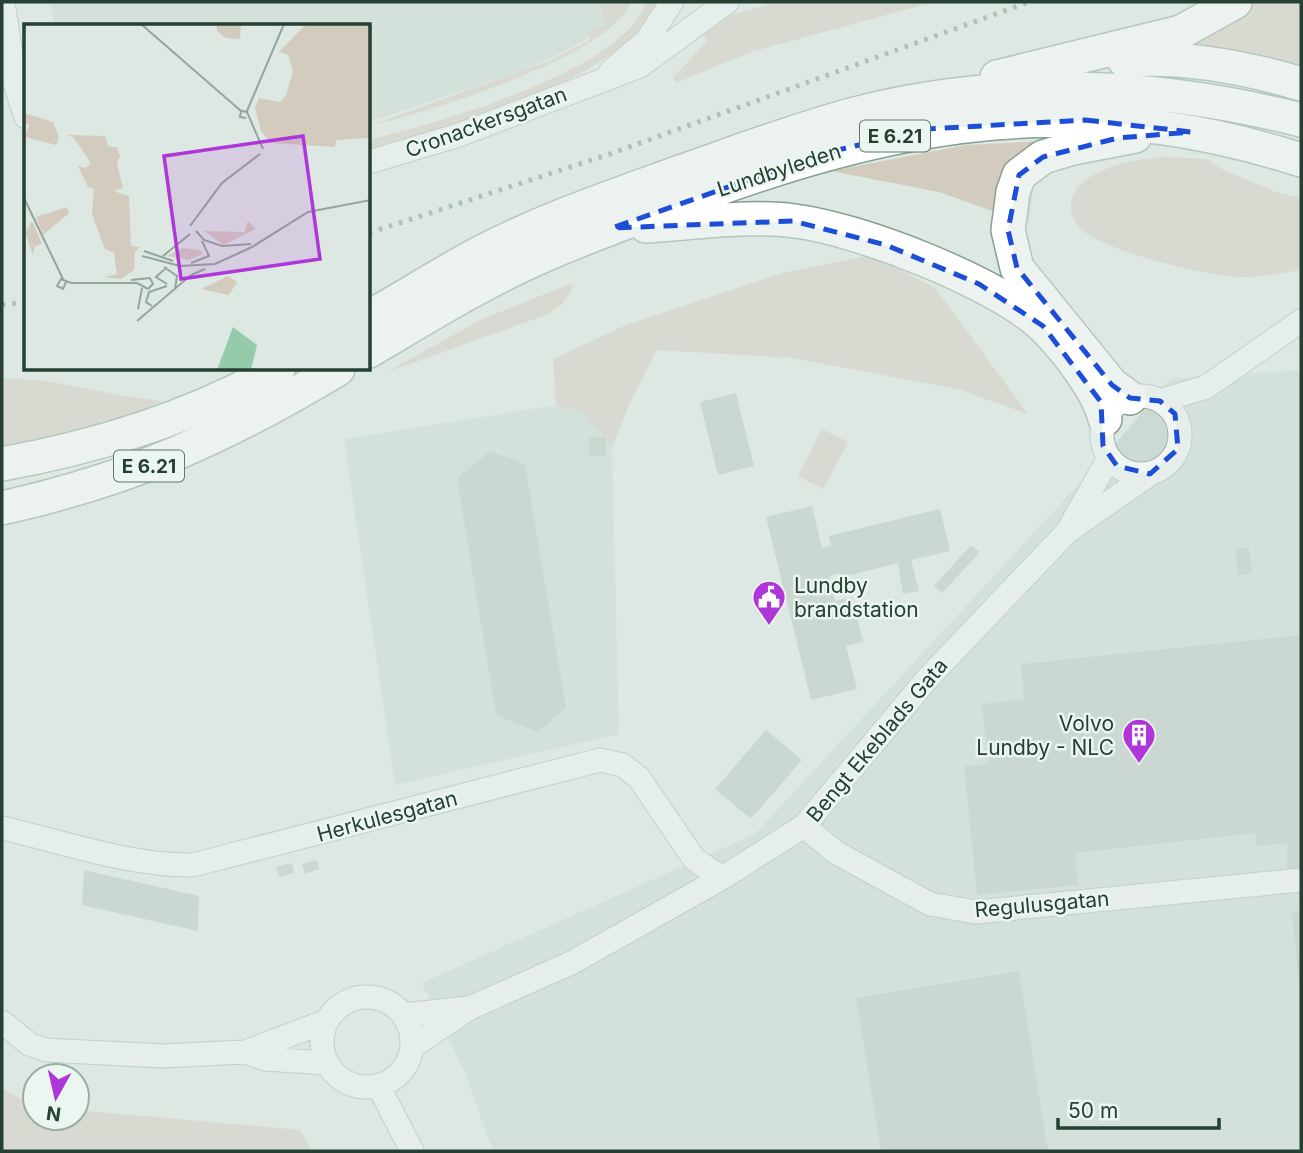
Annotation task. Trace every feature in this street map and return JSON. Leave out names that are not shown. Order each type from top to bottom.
[{"type":"highway","points":[[914,102],[1023,70],[1181,32],[1235,2]]},
{"type":"highway","points":[[1023,70],[1137,59],[1181,60],[1266,74],[1301,84]]},
{"type":"highway","name":"Lundbyleden","points":[[371,316],[483,251],[606,198],[795,132],[852,115],[914,102],[1026,90],[1096,90],[1228,104],[1301,120]]},
{"type":"highway","name":"Lundbyleden","points":[[371,350],[495,279],[612,228],[813,157],[927,129],[1017,120],[1085,120],[1191,132],[1301,160]]},
{"type":"highway","points":[[1145,399],[1112,385],[1017,268],[1008,230],[1013,192],[1019,175],[1043,158],[1118,138],[1191,132]]},
{"type":"highway","points":[[612,228],[793,221],[837,228],[886,245],[979,284],[1043,326],[1101,402],[1105,419]]},
{"type":"highway","name":"E 6.21","points":[[2,464],[102,441],[161,421],[274,371]]},
{"type":"highway","name":"E 6.21","points":[[2,508],[91,486],[168,459],[222,435],[334,371]]},
{"type":"street","points":[[3,2],[16,87],[24,111]]},
{"type":"street","points":[[18,2],[24,45]]},
{"type":"street","name":"Cronackersgatan","points":[[603,80],[646,40],[672,2]]},
{"type":"street","name":"Cronackersgatan","points":[[371,161],[458,135],[640,66],[727,2]]},
{"type":"street","name":"Bengt Ekeblads Gata","points":[[412,1047],[470,1008],[573,962],[722,878],[804,827],[928,678],[1068,531],[1150,474],[1162,469],[1178,449],[1179,423],[1206,387],[1301,321]]},
{"type":"street","name":"Bengt Ekeblads Gata","points":[[1105,419],[1115,406],[1206,387]]},
{"type":"street","points":[[1145,399],[1175,414],[1179,423]]},
{"type":"street","points":[[1105,419],[1102,432],[1109,458],[1127,472],[1150,474]]},
{"type":"street","name":"Bengt Ekeblads Gata","points":[[1068,531],[1109,458]]},
{"type":"street","name":"Herkulesgatan","points":[[2,828],[132,860],[167,865],[193,865],[600,760],[623,765],[639,778],[694,859],[722,878]]},
{"type":"street","name":"Regulusgatan","points":[[804,827],[835,852],[930,904],[976,912],[1301,880]]},
{"type":"street","points":[[363,997],[393,1004],[404,1015],[411,1028],[412,1047],[404,1070],[393,1081],[379,1087],[364,1088],[349,1084],[336,1076],[326,1063],[322,1049],[327,1021],[336,1009],[348,1000],[363,997]]},
{"type":"street","name":"Bengt Ekeblads Gata","points":[[404,1015],[470,1008]]},
{"type":"street","points":[[2,1022],[29,1044],[46,1050],[162,1056],[245,1052],[327,1021]]},
{"type":"street","points":[[245,1052],[265,1059],[326,1063]]},
{"type":"street","points":[[379,1087],[412,1151]]},
{"type":"highlighted area","points":[[1085,120],[1191,132],[1118,138],[1043,157],[1019,175],[1008,230],[1017,268],[1112,385],[1130,398],[1160,401],[1175,414],[1178,449],[1150,474],[1117,466],[1103,446],[1101,402],[1043,326],[979,284],[886,245],[793,221],[612,228],[825,153],[927,129]]},
{"type":"shaded area","points":[[51,2],[629,2],[609,25],[569,49],[527,69],[371,121],[371,24],[54,24]]},
{"type":"shaded area","points":[[599,2],[631,2],[617,22],[590,42],[555,62],[431,109],[371,125],[549,61],[590,40],[588,31],[605,25]]},
{"type":"shaded area","points":[[646,2],[660,2],[640,30],[610,55],[572,78],[487,115],[371,148],[371,139],[481,107],[566,72],[602,51],[630,28]]},
{"type":"shaded area","points":[[776,2],[934,2],[751,52],[676,83],[673,78],[706,42],[703,27],[730,15]]},
{"type":"shaded area","points":[[1254,2],[1301,2],[1301,73],[1192,46],[1191,44],[1239,17]]},
{"type":"shaded area","points":[[1089,139],[1041,173],[1033,189],[1029,224],[939,192],[831,171],[966,145]]},
{"type":"shaded area","points":[[1167,157],[1207,159],[1222,169],[1273,191],[1301,198],[1301,270],[1250,277],[1207,273],[1159,262],[1112,246],[1094,238],[1076,224],[1071,205],[1083,182],[1095,174],[1124,163]]},
{"type":"shaded area","points":[[872,255],[935,288],[1028,414],[957,389],[792,358],[657,350],[629,405],[612,447],[584,413],[556,405],[553,359],[624,326],[783,273]]},
{"type":"shaded area","points":[[570,284],[574,287],[563,303],[546,315],[387,372],[480,320]]},
{"type":"shaded area","points":[[1301,370],[1301,1151],[493,1151],[465,1073],[422,983],[755,834],[1105,456],[1170,379]]},
{"type":"shaded area","points":[[2,379],[41,381],[161,401],[129,418],[2,450]]},
{"type":"shaded area","points":[[556,405],[584,413],[612,447],[619,734],[395,785],[344,439]]},
{"type":"shaded area","points":[[822,429],[848,442],[824,489],[798,476]]},
{"type":"shaded area","points":[[2,1088],[21,1099],[21,1132],[91,1132],[91,1111],[300,1130],[312,1151],[2,1151]]},
{"type":"building","points":[[736,393],[754,466],[718,475],[700,402]]},
{"type":"building","points":[[589,437],[606,437],[606,456],[589,456]]},
{"type":"building","points":[[490,451],[525,464],[566,708],[538,732],[496,715],[457,478]]},
{"type":"building","points":[[812,506],[822,548],[831,545],[829,536],[940,509],[950,551],[911,560],[919,591],[903,594],[898,563],[839,578],[838,573],[829,576],[835,601],[852,597],[863,642],[846,646],[857,689],[811,700],[766,517]]},
{"type":"building","points":[[971,545],[980,552],[942,593],[934,586]]},
{"type":"building","points":[[1249,548],[1252,574],[1238,575],[1235,549]]},
{"type":"building","name":"Volvo Lundby - NLC","points":[[1301,635],[1301,868],[1286,872],[1288,843],[1257,846],[1255,833],[1075,853],[1078,885],[977,895],[964,766],[989,764],[982,704],[1024,699],[1021,664]]},
{"type":"building","points":[[766,730],[802,760],[751,819],[715,789]]},
{"type":"building","points":[[317,860],[319,869],[305,874],[302,864]]},
{"type":"building","points":[[292,863],[294,873],[279,877],[276,867]]},
{"type":"building","points":[[84,870],[199,896],[198,931],[82,905]]},
{"type":"building","points":[[1301,911],[1301,984],[1299,984],[1292,912]]},
{"type":"building","points":[[1019,971],[1048,1151],[881,1151],[856,998]]},
{"type":"railway","points":[[371,232],[610,154],[1029,2]]},
{"type":"railway","points":[[2,305],[24,302]]},
{"type":"place","name":"Lundby brandstation","points":[[769,627]]},
{"type":"place","name":"Volvo Lundby - NLC","points":[[1139,765]]}]
